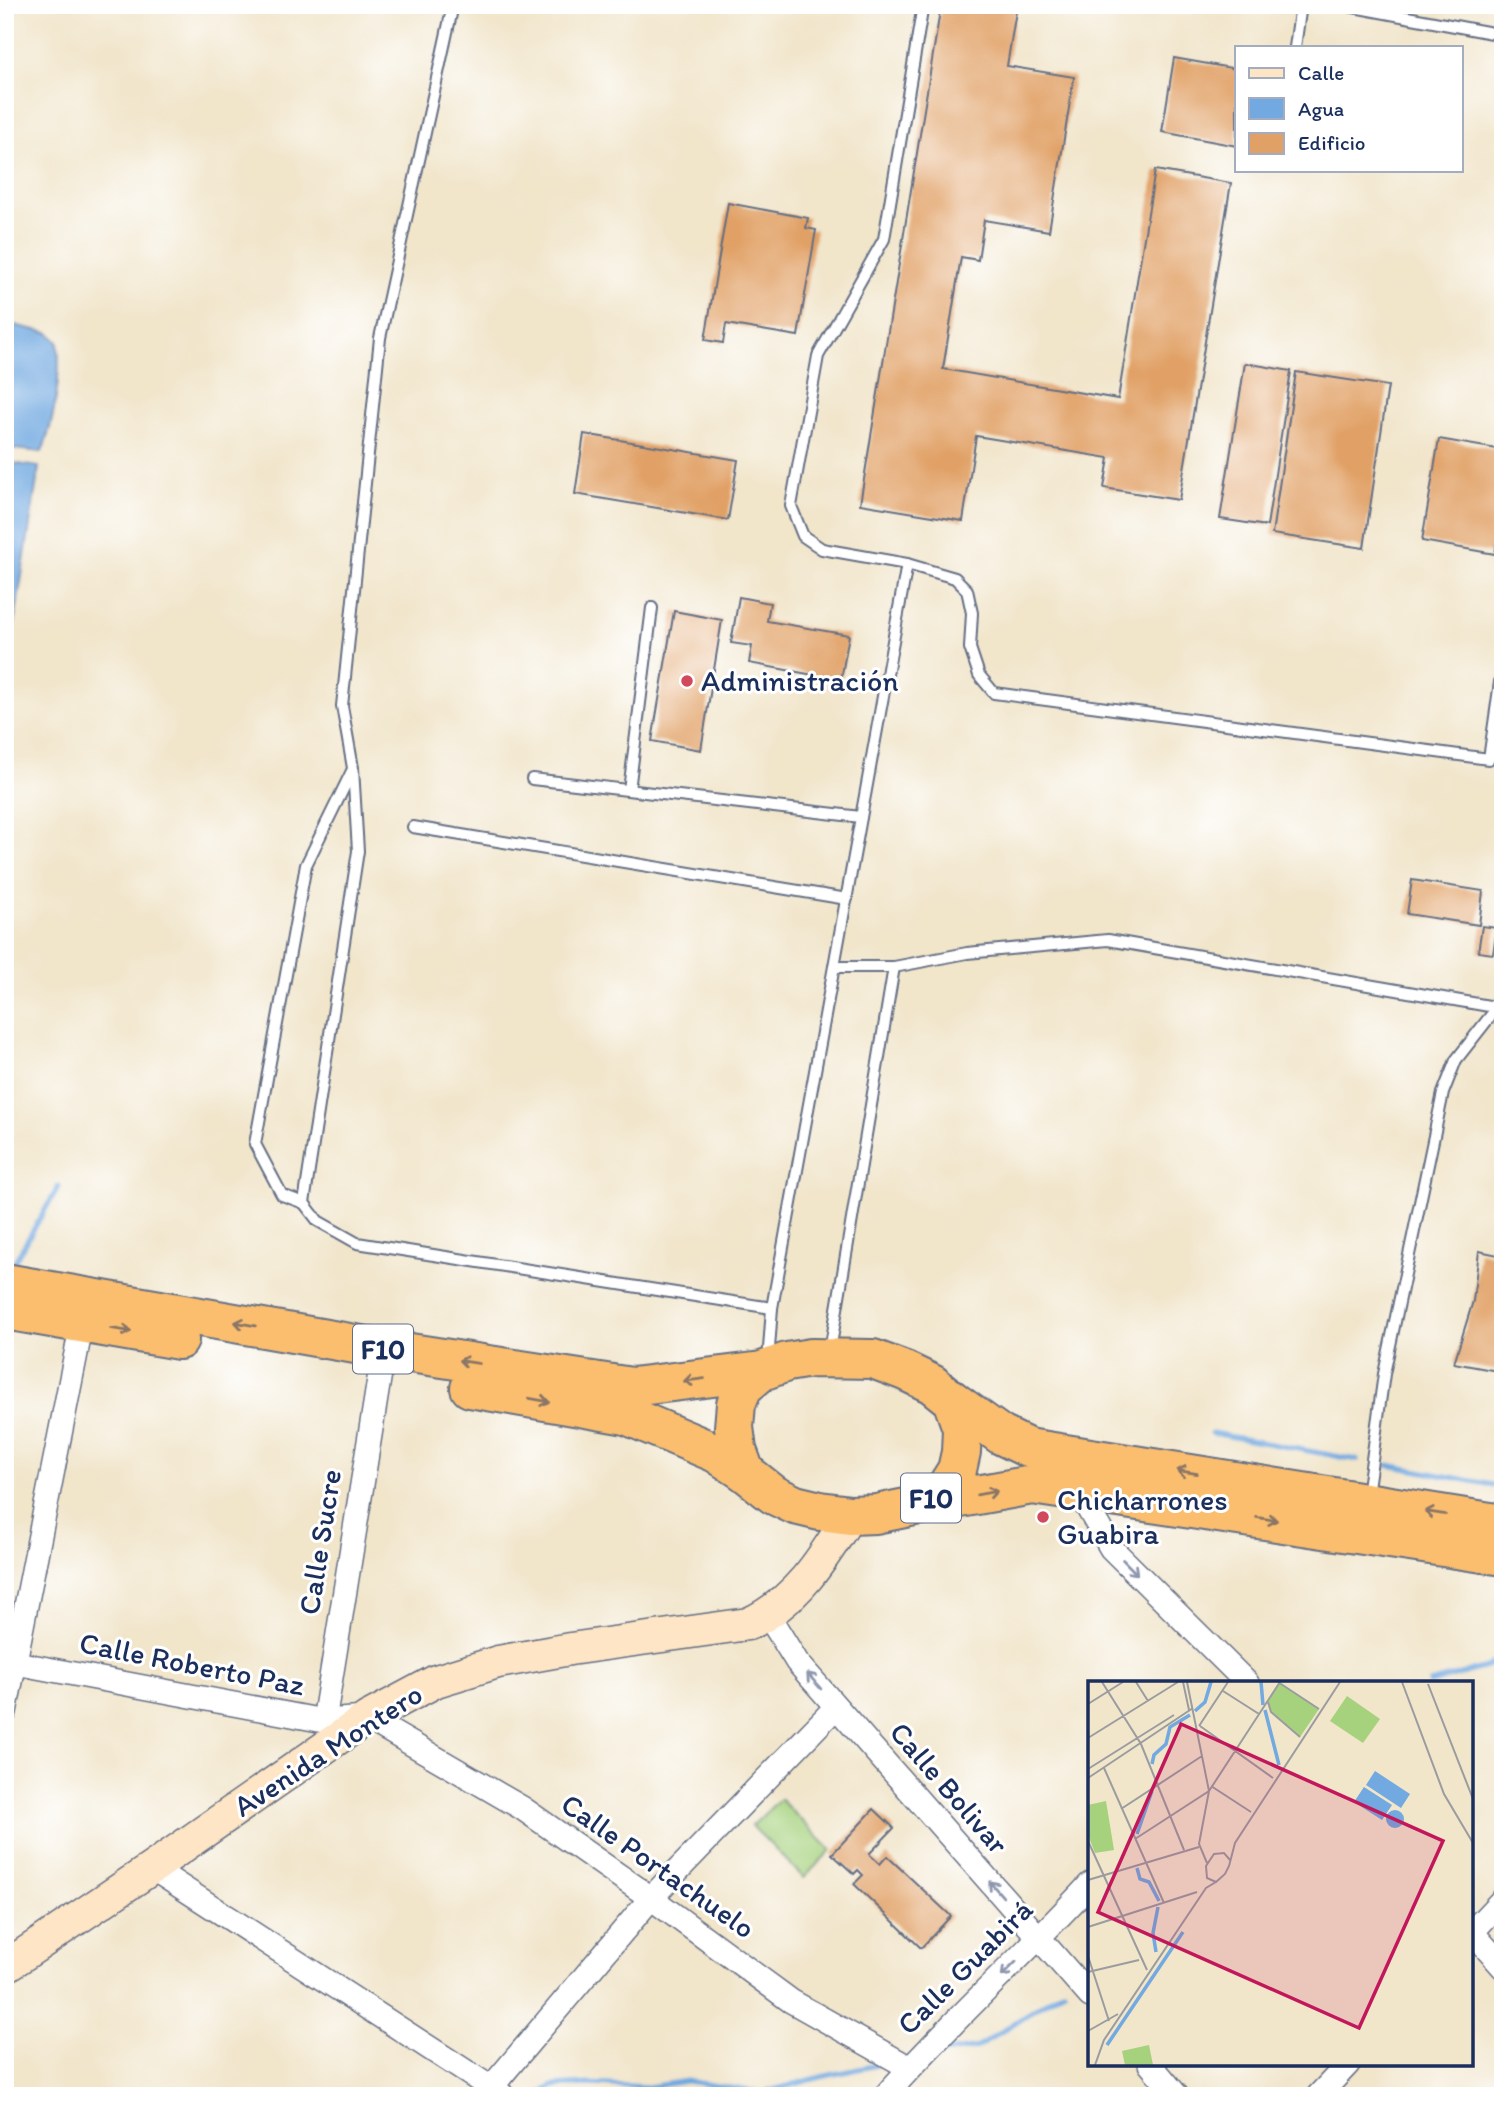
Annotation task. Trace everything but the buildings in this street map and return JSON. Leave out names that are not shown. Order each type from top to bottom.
[{"type":"highway","name":"F10","points":[[5,1283],[384,1349],[632,1387],[765,1370],[787,1362],[829,1357],[873,1359],[932,1384],[1001,1435],[1028,1448],[1503,1524]]},
{"type":"highway","name":"F10","points":[[5,1310],[626,1415],[716,1453],[774,1495],[795,1505],[850,1515],[876,1514],[1032,1485],[1503,1556]]},
{"type":"highway","points":[[745,1472],[735,1439],[736,1404],[743,1387],[765,1370]]},
{"type":"highway","name":"F10","points":[[920,1505],[944,1489],[957,1470],[962,1428],[952,1400]]},
{"type":"street","points":[[5,1712],[10,1661],[82,1323]]},
{"type":"street","name":"Calle Sucre","points":[[324,1721],[380,1373]]},
{"type":"street","points":[[1078,1490],[1111,1548],[1245,1681]]},
{"type":"street","name":"Avenida Montero","points":[[5,1967],[367,1718],[436,1681],[498,1662],[748,1624],[768,1615],[818,1567],[850,1515]]},
{"type":"street","name":"Calle Bolivar","points":[[768,1615],[797,1662],[1088,1994]]},
{"type":"street","name":"Calle Roberto Paz","points":[[10,1661],[324,1721],[367,1718]]},
{"type":"street","points":[[152,1868],[493,2093],[651,1898],[836,1707]]},
{"type":"street","name":"Calle Portachuelo","points":[[367,1718],[522,1808],[791,2001],[909,2068]]},
{"type":"street","name":"Calle Guabirá","points":[[885,2096],[909,2068],[1040,1939],[1088,1886]]},
{"type":"street","points":[[1473,1930],[1503,1899]]},
{"type":"street","points":[[1473,1934],[1503,1967]]},
{"type":"street","points":[[1152,2066],[1177,2096]]},
{"type":"street","points":[[1318,2096],[1346,2066]]},
{"type":"lane","points":[[304,1203],[358,851],[353,768],[342,706],[380,338],[453,5]]},
{"type":"lane","points":[[923,5],[884,239],[818,356],[791,506],[803,536],[822,548],[907,564],[956,578],[967,590],[972,613],[970,648],[979,676],[994,693],[1489,759],[1503,661]]},
{"type":"lane","points":[[1294,46],[1300,5]]},
{"type":"lane","points":[[1343,5],[1503,35]]},
{"type":"lane","points":[[765,1370],[772,1308],[907,564]]},
{"type":"lane","points":[[629,790],[652,608]]},
{"type":"lane","points":[[353,768],[306,865],[254,1144],[282,1195],[304,1203],[318,1221],[357,1243],[772,1308]]},
{"type":"lane","points":[[532,779],[861,817]]},
{"type":"lane","points":[[413,828],[847,899]]},
{"type":"lane","points":[[834,967],[894,967],[967,953],[1108,940],[1499,1003],[1456,1060],[1443,1093],[1384,1374],[1366,1502]]},
{"type":"lane","points":[[829,1357],[894,967]]},
{"type":"green space","points":[[780,1799],[831,1850],[804,1878],[752,1826]]},
{"type":"water","points":[[5,323],[49,333],[58,342],[56,398],[42,452],[5,448]]},
{"type":"water","points":[[5,462],[39,467],[5,683]]},
{"type":"waterway","points":[[12,1266],[59,1186]]},
{"type":"waterway","points":[[1212,1433],[1357,1460]]},
{"type":"waterway","points":[[1388,1465],[1503,1487]]},
{"type":"waterway","points":[[1437,1681],[1486,1667],[1503,1657]]},
{"type":"waterway","points":[[943,2053],[978,2047],[1064,1990]]},
{"type":"waterway","points":[[538,2096],[552,2086],[589,2084],[648,2087],[687,2081],[762,2093],[877,2065]]},
{"type":"place","name":"Administración","points":[[687,681]]},
{"type":"place","name":"Chicharrones Guabira","points":[[1043,1517]]}]
